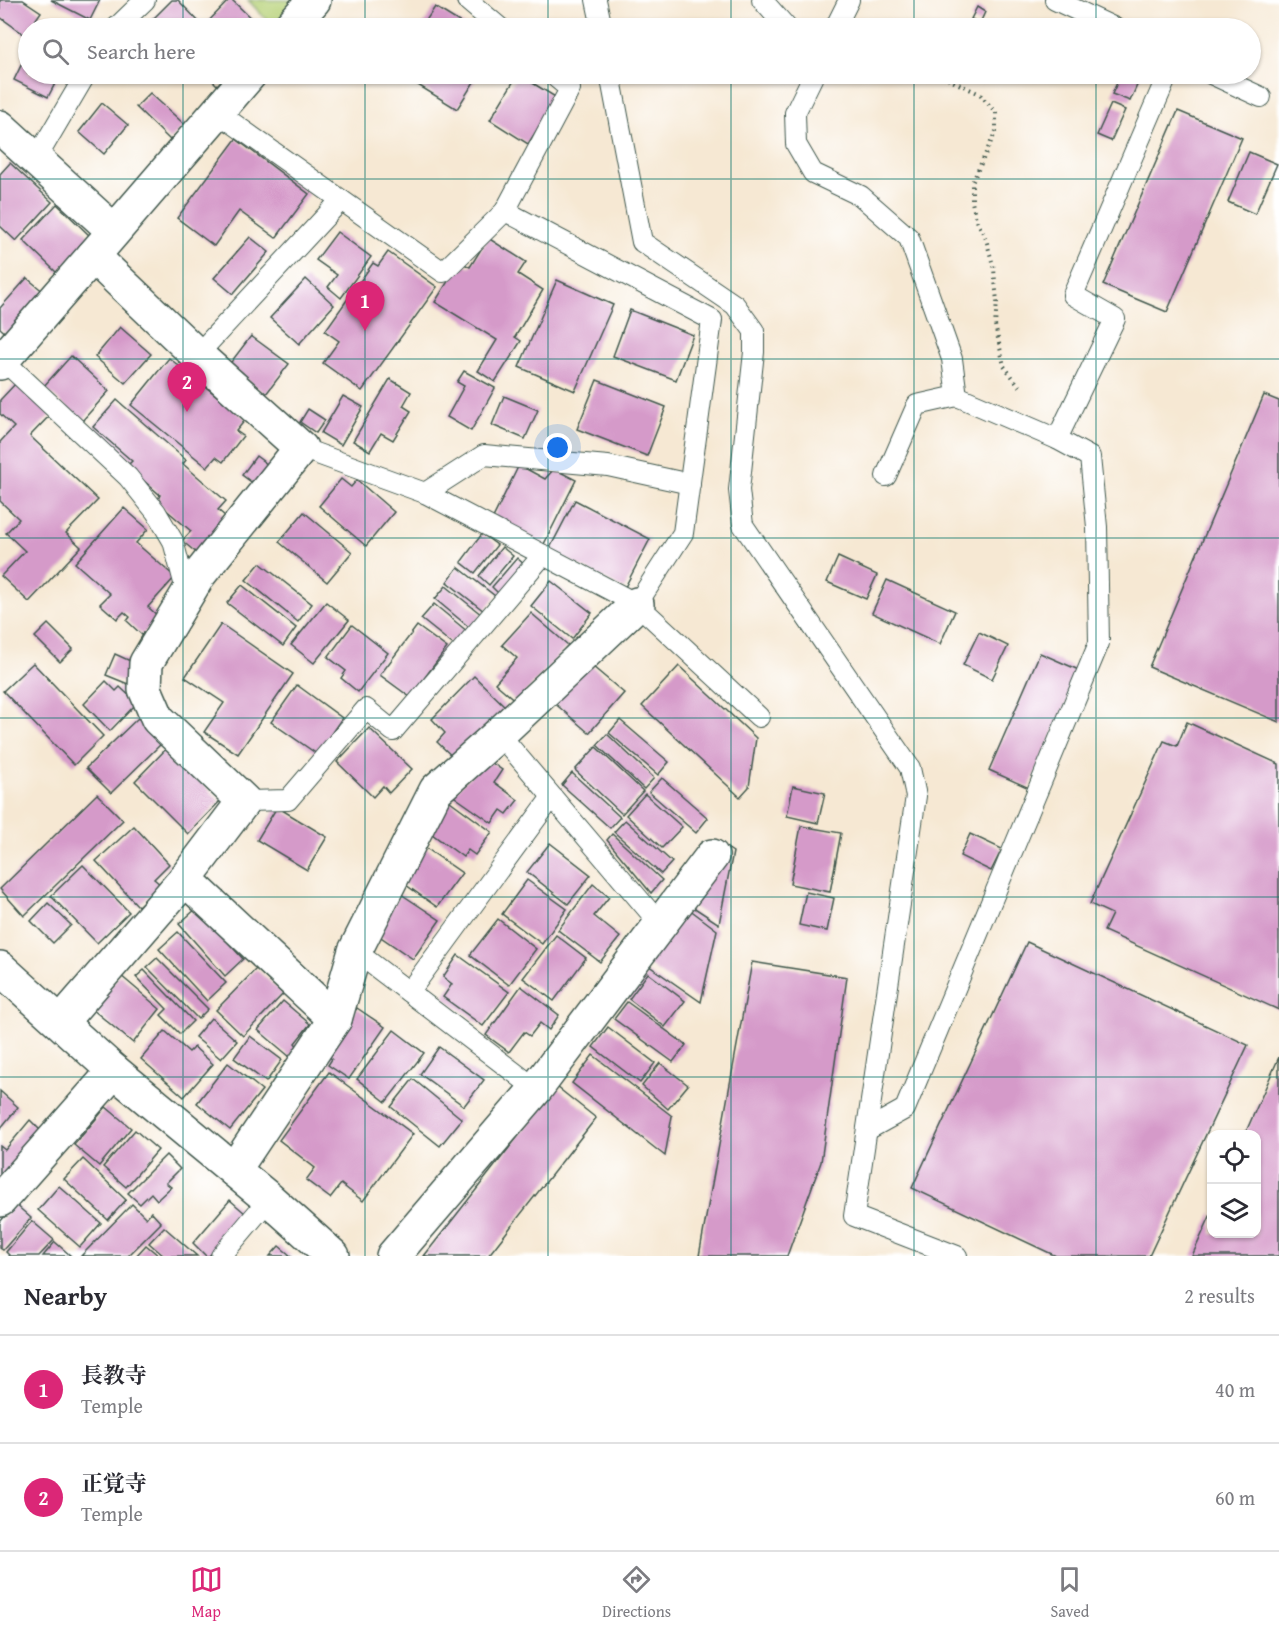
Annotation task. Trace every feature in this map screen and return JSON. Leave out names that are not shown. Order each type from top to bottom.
[{"type":"street","points":[[298,18],[314,0]]},
{"type":"street","points":[[2,362],[241,84]]},
{"type":"street","points":[[0,127],[114,231]]},
{"type":"street","points":[[61,1022],[185,879],[244,801],[158,718],[145,689],[146,663],[199,575],[301,448],[197,355],[93,256]]},
{"type":"street","points":[[234,1170],[336,1019],[355,951],[436,790],[637,604]]},
{"type":"street","points":[[393,1256],[536,1089],[712,856]]},
{"type":"street","points":[[185,879],[336,1019]]},
{"type":"street","points":[[0,968],[114,1071],[269,1199],[333,1256]]},
{"type":"street","points":[[0,1200],[114,1071]]},
{"type":"lane","points":[[126,18],[145,0]]},
{"type":"lane","points":[[467,0],[488,18]]},
{"type":"lane","points":[[596,0],[600,18]]},
{"type":"lane","points":[[762,0],[778,18]]},
{"type":"lane","points":[[841,18],[849,0]]},
{"type":"lane","points":[[1054,0],[1093,18]]},
{"type":"lane","points":[[36,159],[80,84]]},
{"type":"lane","points":[[217,112],[443,272],[505,211],[570,89],[564,84]]},
{"type":"lane","points":[[612,84],[642,242],[735,305],[754,331],[754,352],[739,490],[743,525],[910,768],[916,796],[854,1215],[957,1256]]},
{"type":"lane","points":[[809,84],[795,113],[796,144],[813,172],[861,196],[909,238],[952,359],[957,396]]},
{"type":"lane","points":[[1058,439],[1115,319],[1072,295],[1164,84]]},
{"type":"lane","points":[[1233,84],[1261,97]]},
{"type":"lane","points":[[197,355],[341,200]]},
{"type":"lane","points":[[505,211],[712,320],[683,533],[637,604]]},
{"type":"lane","points":[[2,362],[128,477],[156,512],[173,541],[187,594]]},
{"type":"lane","points":[[867,1130],[905,1109],[1099,644],[1097,527],[1090,457],[1058,439],[957,396],[917,405],[886,476]]},
{"type":"lane","points":[[301,448],[425,493],[637,604],[759,717]]},
{"type":"lane","points":[[425,493],[484,454],[608,466],[690,484]]},
{"type":"lane","points":[[244,801],[288,800],[366,709],[393,731],[543,555]]},
{"type":"lane","points":[[499,734],[660,924]]},
{"type":"lane","points":[[409,992],[552,797]]},
{"type":"lane","points":[[355,951],[536,1089]]},
{"type":"lane","points":[[221,1256],[269,1199]]},
{"type":"path","points":[[958,84],[980,94],[996,113],[996,130],[972,183],[972,202],[994,268],[998,302],[995,325],[1004,366],[1018,386],[1069,416]]},
{"type":"green space","points":[[248,0],[298,0],[281,18],[265,18]]},
{"type":"building","points":[[0,0],[23,0],[41,12],[37,18],[18,18],[18,30],[0,17]]},
{"type":"building","points":[[51,0],[100,0],[91,18],[86,18]]},
{"type":"building","points":[[172,0],[178,0],[195,18],[154,18]]},
{"type":"building","points":[[229,0],[232,0],[251,18],[212,18]]},
{"type":"building","points":[[435,7],[453,18],[428,18]]},
{"type":"building","points":[[977,7],[985,12],[982,18],[972,18]]},
{"type":"building","points":[[22,84],[55,84],[48,97]]},
{"type":"building","points":[[416,84],[473,84],[457,109]]},
{"type":"building","points":[[512,84],[534,84],[557,98],[528,144],[490,120]]},
{"type":"building","points":[[1116,84],[1138,84],[1130,101],[1112,94]]},
{"type":"building","points":[[150,93],[185,125],[170,140],[136,107]]},
{"type":"building","points":[[102,103],[128,125],[104,154],[79,132]]},
{"type":"building","points":[[1111,104],[1125,110],[1111,141],[1097,135]]},
{"type":"building","points":[[1178,111],[1242,138],[1167,312],[1103,285]]},
{"type":"building","points":[[236,139],[309,194],[276,238],[239,211],[214,246],[177,218]]},
{"type":"building","points":[[1249,152],[1277,164],[1255,214],[1228,202]]},
{"type":"building","points":[[10,163],[52,202],[16,241],[0,226],[0,174]]},
{"type":"building","points":[[57,204],[91,237],[57,273],[23,240]]},
{"type":"building","points":[[337,232],[371,257],[341,298],[328,287],[337,275],[316,260]]},
{"type":"building","points":[[250,237],[269,252],[233,294],[214,278]]},
{"type":"building","points":[[488,238],[526,262],[518,274],[543,290],[515,337],[521,341],[495,382],[478,371],[497,340],[435,302],[460,262],[470,267]]},
{"type":"building","points":[[388,252],[437,287],[362,391],[323,363],[339,341],[325,331],[373,263],[378,266]]},
{"type":"building","points":[[27,278],[45,293],[9,336],[0,328],[0,308]]},
{"type":"building","points":[[306,279],[334,305],[299,344],[270,318]]},
{"type":"building","points":[[557,280],[613,305],[575,391],[519,367]]},
{"type":"building","points":[[630,310],[693,335],[676,380],[613,356]]},
{"type":"building","points":[[120,327],[151,354],[125,383],[95,357]]},
{"type":"building","points":[[251,336],[289,364],[266,394],[228,366]]},
{"type":"building","points":[[71,356],[109,391],[82,421],[43,387]]},
{"type":"building","points":[[169,358],[246,419],[236,431],[243,436],[223,462],[216,457],[207,467],[131,405]]},
{"type":"building","points":[[464,371],[495,388],[471,431],[447,417],[464,386],[457,382]]},
{"type":"building","points":[[390,379],[411,392],[403,406],[411,411],[393,440],[381,433],[370,451],[353,441]]},
{"type":"building","points":[[597,380],[666,407],[647,456],[577,429]]},
{"type":"building","points":[[17,382],[51,414],[30,436],[98,500],[66,533],[81,547],[29,602],[1,576],[25,551],[6,533],[19,519],[0,501],[0,442],[14,427],[0,414],[0,400]]},
{"type":"building","points":[[1264,395],[1279,401],[1279,722],[1149,667]]},
{"type":"building","points":[[343,396],[363,407],[341,445],[321,433]]},
{"type":"building","points":[[504,396],[538,410],[525,439],[492,425]]},
{"type":"building","points":[[117,400],[186,460],[183,464],[226,501],[218,510],[233,523],[203,558],[182,541],[191,531],[157,502],[160,495],[127,466],[132,461],[93,427]]},
{"type":"building","points":[[308,409],[325,420],[316,433],[300,422]]},
{"type":"building","points":[[256,456],[272,468],[258,487],[242,475]]},
{"type":"building","points":[[519,465],[545,479],[554,469],[576,480],[543,546],[492,520]]},
{"type":"building","points":[[341,479],[351,487],[357,480],[394,512],[366,546],[319,506]]},
{"type":"building","points":[[575,500],[650,539],[624,589],[549,550]]},
{"type":"building","points":[[124,508],[148,529],[136,543],[175,577],[148,607],[159,617],[142,635],[127,621],[130,617],[124,612],[117,619],[100,604],[110,594],[75,563]]},
{"type":"building","points":[[304,512],[352,552],[327,582],[279,542]]},
{"type":"building","points":[[482,534],[497,545],[475,573],[461,562]]},
{"type":"building","points":[[502,547],[513,556],[489,585],[479,576]]},
{"type":"building","points":[[838,557],[877,575],[866,599],[827,582]]},
{"type":"building","points":[[517,558],[527,567],[502,597],[492,587]]},
{"type":"building","points":[[260,563],[312,604],[298,622],[246,580]]},
{"type":"building","points":[[458,567],[495,596],[484,611],[447,582]]},
{"type":"building","points":[[887,580],[955,611],[940,644],[872,613]]},
{"type":"building","points":[[551,581],[592,613],[572,639],[531,606]]},
{"type":"building","points":[[242,585],[296,628],[283,646],[227,603]]},
{"type":"building","points":[[446,586],[482,615],[470,628],[435,599]]},
{"type":"building","points":[[326,602],[349,620],[314,663],[291,645]]},
{"type":"building","points":[[434,604],[468,632],[456,647],[421,619]]},
{"type":"building","points":[[531,613],[568,645],[517,702],[495,683],[517,658],[502,645]]},
{"type":"building","points":[[48,624],[73,649],[60,662],[35,637]]},
{"type":"building","points":[[221,624],[293,674],[238,754],[204,732],[224,703],[185,677]]},
{"type":"building","points":[[352,625],[388,653],[358,692],[341,678],[346,671],[328,657]]},
{"type":"building","points":[[417,626],[447,648],[410,697],[380,675]]},
{"type":"building","points":[[979,632],[1008,646],[992,679],[963,665]]},
{"type":"building","points":[[1040,653],[1081,671],[1029,788],[989,770]]},
{"type":"building","points":[[115,654],[137,664],[128,684],[106,675]]},
{"type":"building","points":[[586,661],[624,693],[589,733],[552,701]]},
{"type":"building","points":[[33,663],[103,736],[74,765],[3,691]]},
{"type":"building","points":[[679,666],[756,738],[749,787],[740,797],[642,706]]},
{"type":"building","points":[[474,676],[508,709],[457,761],[437,742],[445,733],[432,719]]},
{"type":"building","points":[[106,681],[116,691],[120,687],[137,703],[110,731],[84,704]]},
{"type":"building","points":[[297,685],[342,718],[317,754],[271,722]]},
{"type":"building","points":[[138,718],[162,743],[111,793],[86,768]]},
{"type":"building","points":[[620,720],[669,762],[658,775],[609,733]]},
{"type":"building","points":[[1187,722],[1279,764],[1279,1010],[1104,931],[1112,914],[1090,904],[1164,741],[1177,746]]},
{"type":"building","points":[[369,728],[412,769],[389,793],[383,786],[373,797],[337,762]]},
{"type":"building","points":[[607,734],[654,778],[644,789],[597,745]]},
{"type":"building","points":[[596,747],[643,791],[622,814],[575,770]]},
{"type":"building","points":[[167,748],[220,801],[188,834],[135,781]]},
{"type":"building","points":[[486,759],[502,770],[494,782],[518,800],[507,814],[501,810],[492,823],[452,795]]},
{"type":"building","points":[[572,773],[620,817],[610,828],[562,785]]},
{"type":"building","points":[[662,778],[708,818],[696,833],[649,792]]},
{"type":"building","points":[[793,786],[825,793],[818,823],[787,816]]},
{"type":"building","points":[[97,794],[123,820],[24,916],[0,889]]},
{"type":"building","points":[[645,794],[682,827],[662,848],[626,815]]},
{"type":"building","points":[[450,801],[492,832],[475,855],[468,850],[463,857],[428,831]]},
{"type":"building","points":[[277,807],[327,837],[307,870],[257,840]]},
{"type":"building","points":[[625,820],[672,862],[661,874],[614,832]]},
{"type":"building","points":[[134,826],[169,864],[154,879],[161,885],[138,906],[96,861]]},
{"type":"building","points":[[801,826],[841,833],[830,892],[790,884]]},
{"type":"building","points":[[612,834],[662,880],[651,893],[607,840]]},
{"type":"building","points":[[970,834],[1002,849],[991,871],[960,856]]},
{"type":"building","points":[[550,843],[591,875],[568,904],[527,872]]},
{"type":"building","points":[[423,846],[462,873],[437,907],[399,880]]},
{"type":"building","points":[[724,846],[733,852],[719,924],[687,903]]},
{"type":"building","points":[[83,865],[129,912],[97,943],[51,896]]},
{"type":"building","points":[[527,880],[567,909],[542,944],[502,914]]},
{"type":"building","points":[[593,884],[609,897],[594,916],[620,937],[600,962],[558,930]]},
{"type":"building","points":[[806,892],[834,898],[827,931],[799,925]]},
{"type":"building","points":[[401,894],[440,920],[413,959],[375,933]]},
{"type":"building","points":[[48,903],[71,925],[53,943],[31,921]]},
{"type":"building","points":[[685,906],[717,930],[701,1002],[645,963]]},
{"type":"building","points":[[197,908],[243,959],[225,976],[179,924]]},
{"type":"building","points":[[498,919],[536,949],[509,985],[470,955]]},
{"type":"building","points":[[178,932],[226,983],[207,1001],[159,949]]},
{"type":"building","points":[[556,935],[586,958],[554,1001],[523,978]]},
{"type":"building","points":[[1027,942],[1248,1045],[1149,1256],[1056,1256],[912,1188]]},
{"type":"building","points":[[458,955],[509,992],[483,1026],[443,997],[452,984],[443,977]]},
{"type":"building","points":[[157,958],[208,1009],[198,1019],[147,967]]},
{"type":"building","points":[[752,962],[847,977],[821,1162],[787,1256],[699,1256]]},
{"type":"building","points":[[256,969],[283,994],[243,1036],[216,1010]]},
{"type":"building","points":[[144,970],[193,1021],[180,1034],[161,1015],[167,1009],[136,977]]},
{"type":"building","points":[[648,973],[685,1001],[665,1027],[629,999]]},
{"type":"building","points":[[120,975],[160,1009],[133,1043],[92,1009]]},
{"type":"building","points":[[521,986],[559,1015],[549,1030],[540,1023],[530,1036],[524,1032],[509,1052],[486,1035]]},
{"type":"building","points":[[283,1001],[310,1024],[295,1043],[298,1047],[290,1057],[258,1030]]},
{"type":"building","points":[[627,1002],[686,1045],[673,1062],[614,1019]]},
{"type":"building","points":[[357,1008],[385,1027],[349,1079],[328,1065],[332,1059],[325,1054]]},
{"type":"building","points":[[211,1018],[237,1041],[221,1059],[195,1037]]},
{"type":"building","points":[[608,1027],[655,1063],[640,1083],[593,1047]]},
{"type":"building","points":[[394,1030],[424,1053],[386,1102],[357,1079]]},
{"type":"building","points":[[165,1031],[189,1052],[194,1047],[213,1064],[184,1097],[141,1059]]},
{"type":"building","points":[[250,1036],[282,1060],[266,1082],[234,1058]]},
{"type":"building","points":[[439,1047],[484,1080],[464,1106],[420,1074]]},
{"type":"building","points":[[593,1055],[672,1116],[665,1156],[572,1083]]},
{"type":"building","points":[[1279,1057],[1279,1256],[1192,1256],[1207,1223],[1207,1238],[1261,1238],[1261,1130],[1247,1130]]},
{"type":"building","points":[[228,1063],[262,1090],[230,1130],[197,1103]]},
{"type":"building","points":[[660,1063],[688,1085],[668,1109],[642,1086]]},
{"type":"building","points":[[329,1072],[413,1134],[363,1201],[341,1184],[330,1198],[306,1180],[315,1168],[279,1140]]},
{"type":"building","points":[[413,1079],[462,1119],[440,1146],[391,1107]]},
{"type":"building","points":[[557,1087],[596,1118],[488,1256],[424,1256]]},
{"type":"building","points":[[0,1091],[18,1107],[0,1129]]},
{"type":"building","points":[[106,1107],[131,1128],[99,1166],[74,1145]]},
{"type":"building","points":[[30,1120],[42,1132],[0,1181],[0,1146],[5,1150]]},
{"type":"building","points":[[135,1130],[158,1150],[126,1187],[103,1167]]},
{"type":"building","points":[[166,1155],[180,1169],[166,1183],[171,1187],[157,1200],[151,1193],[140,1204],[128,1193]]},
{"type":"building","points":[[83,1159],[126,1200],[108,1220],[64,1179]]},
{"type":"building","points":[[59,1186],[101,1223],[80,1247],[38,1210]]},
{"type":"building","points":[[230,1200],[246,1214],[209,1256],[206,1256],[193,1243]]},
{"type":"building","points":[[15,1204],[31,1218],[3,1250],[0,1248],[0,1222]]},
{"type":"building","points":[[132,1204],[146,1218],[151,1212],[161,1223],[128,1256],[81,1256]]},
{"type":"building","points":[[32,1221],[54,1240],[39,1256],[10,1256],[6,1252]]},
{"type":"building","points":[[164,1227],[197,1256],[164,1256],[149,1243]]},
{"type":"building","points":[[55,1242],[71,1256],[43,1256]]},
{"type":"building","points":[[146,1245],[159,1256],[136,1256]]},
{"type":"building","points":[[279,1246],[291,1256],[270,1256]]},
{"type":"place","name":"長教寺","points":[[365,331]]},
{"type":"place","name":"正覚寺","points":[[187,412]]}]
